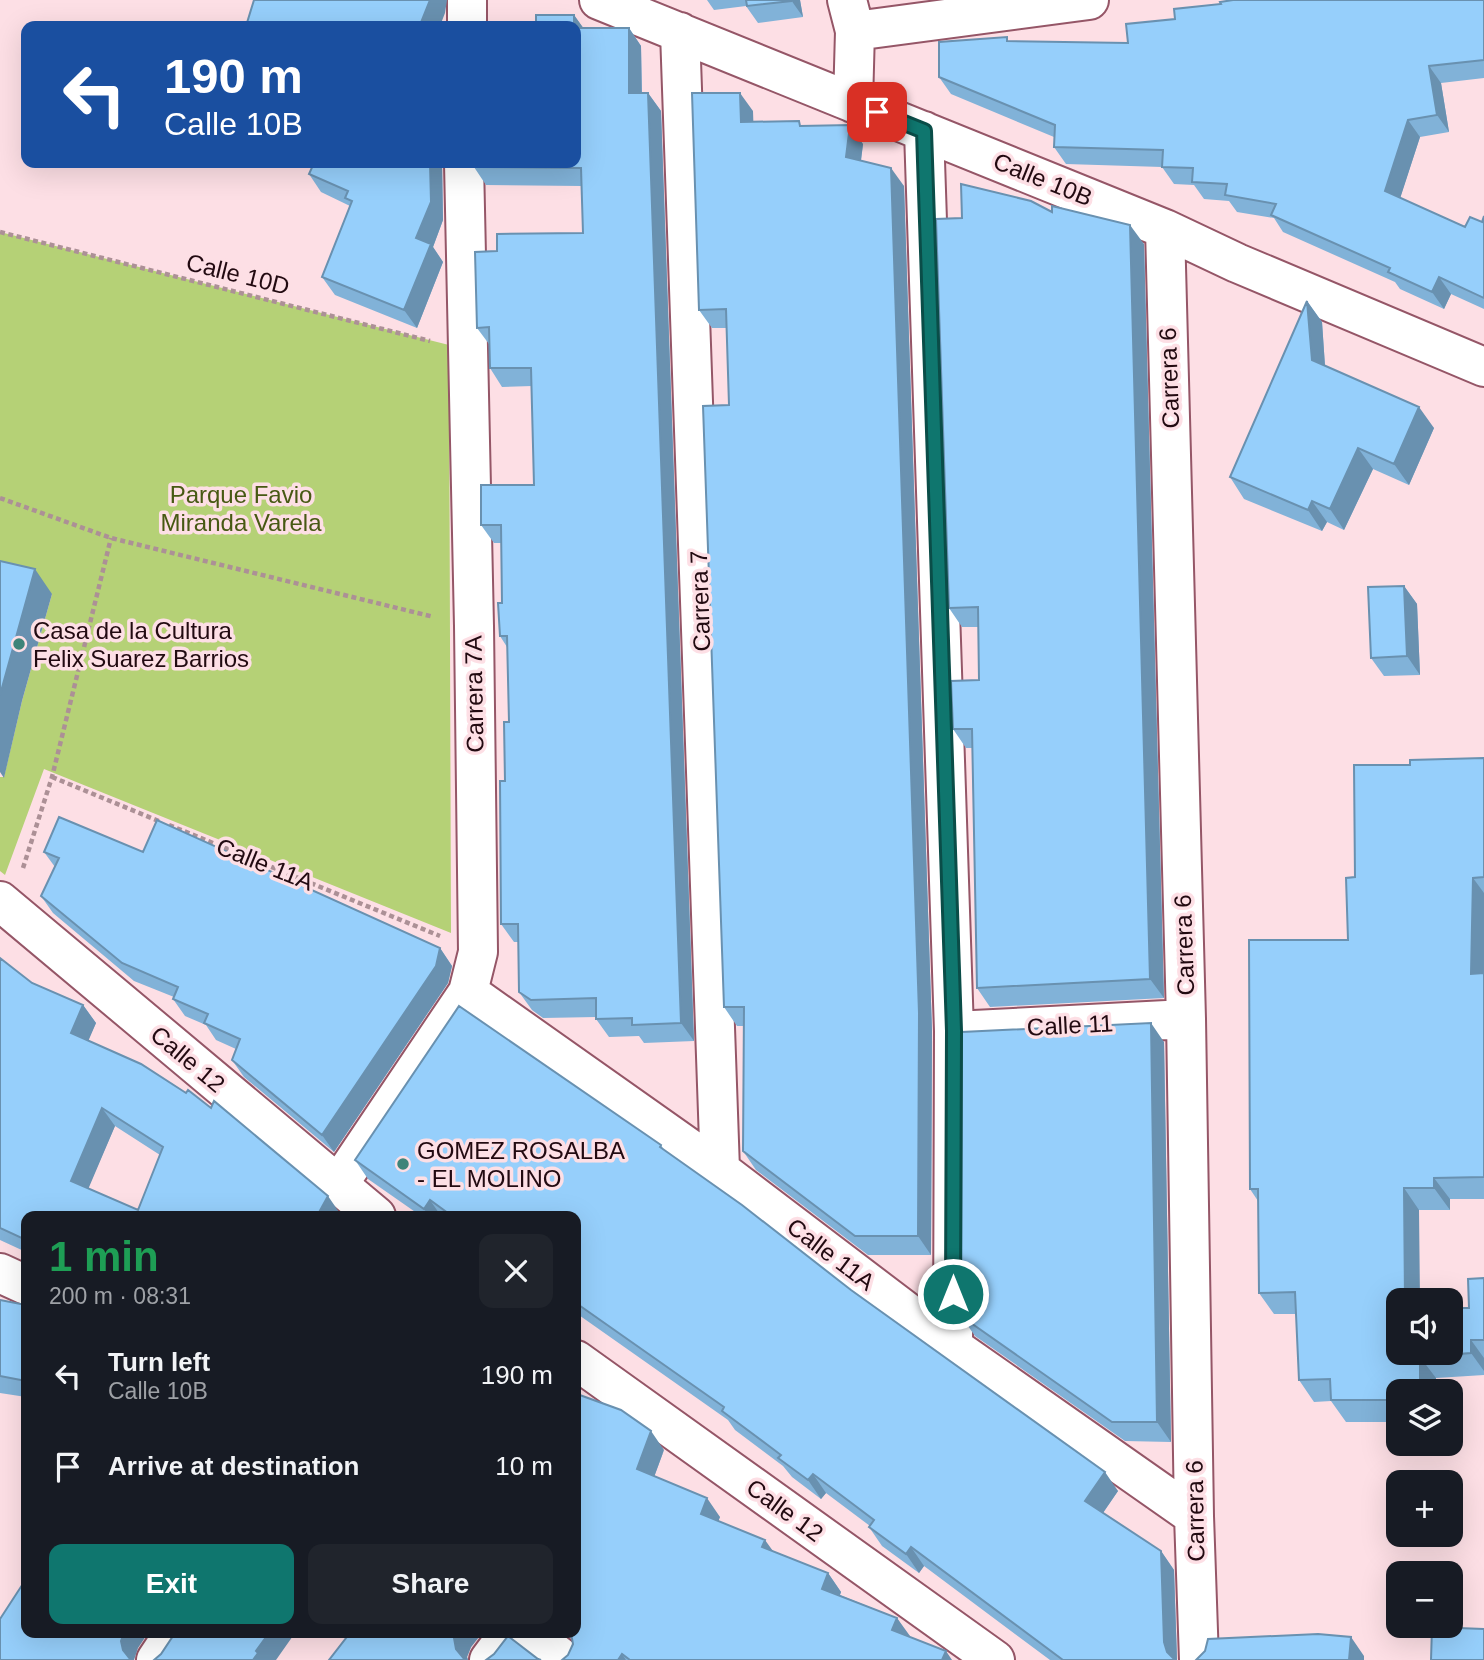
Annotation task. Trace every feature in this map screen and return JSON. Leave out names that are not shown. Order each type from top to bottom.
[{"type":"street","points":[[467,0],[467,21]]},
{"type":"street","name":"Calle 10B","points":[[599,0],[1165,229],[1237,263],[1484,367]]},
{"type":"street","points":[[853,103],[850,16],[1089,0]]},
{"type":"street","name":"Carrera 7","points":[[680,32],[720,1170]]},
{"type":"street","points":[[924,131],[954,1031],[953,1347]]},
{"type":"street","name":"Carrera 7A","points":[[338,1185],[468,992],[478,952],[467,350],[456,168]]},
{"type":"street","name":"Carrera 6","points":[[1165,229],[1186,1019],[1199,1660]]},
{"type":"street","name":"Calle 12","points":[[5,905],[369,1211]]},
{"type":"street","name":"Calle 11A","points":[[468,992],[720,1170],[953,1347],[1194,1516]]},
{"type":"street","name":"Calle 11","points":[[954,1031],[1186,1019]]},
{"type":"street","points":[[0,1273],[21,1283]]},
{"type":"street","name":"Calle 12","points":[[581,1364],[995,1660]]},
{"type":"street","points":[[156,1660],[171,1638]]},
{"type":"street","points":[[489,1660],[505,1638]]},
{"type":"street","points":[[535,1638],[564,1660]]},
{"type":"path","name":"Calle 10D","points":[[0,232],[467,350]]},
{"type":"path","points":[[0,498],[111,538],[474,626]]},
{"type":"path","points":[[5,905],[52,777],[111,538]]},
{"type":"path","name":"Calle 11A","points":[[52,777],[478,952]]},
{"type":"green space","name":"Parque Favio Miranda Varela","points":[[0,232],[449,345],[451,933],[44,769],[5,875],[0,871],[0,777],[4,777],[52,594],[0,582]]},
{"type":"building","points":[[254,0],[430,0],[422,21],[248,21]]},
{"type":"building","points":[[746,0],[791,0],[791,1],[747,6]]},
{"type":"building","points":[[1484,0],[1484,60],[1429,66],[1437,115],[1408,120],[1385,191],[1465,227],[1470,217],[1482,222],[1484,216],[1484,298],[1439,277],[1432,292],[1388,272],[1390,268],[1271,215],[1276,204],[1225,195],[1227,184],[1192,182],[1193,168],[1162,167],[1163,150],[1054,147],[1055,125],[939,77],[939,42],[1007,37],[1007,41],[1128,43],[1126,24],[1175,19],[1174,9],[1221,4],[1220,2]]},
{"type":"building","points":[[536,15],[574,15],[574,21],[536,21]]},
{"type":"building","points":[[581,28],[629,28],[629,93],[648,93],[681,1023],[632,1025],[632,1018],[596,1019],[596,998],[531,1000],[519,992],[518,924],[501,924],[500,781],[505,781],[504,722],[509,722],[507,636],[500,636],[498,603],[502,603],[501,525],[481,525],[481,485],[534,485],[531,368],[490,368],[489,327],[477,328],[475,252],[497,251],[497,234],[583,233]]},
{"type":"building","points":[[692,93],[740,93],[741,122],[799,121],[800,126],[850,125],[846,157],[891,168],[919,1013],[918,1236],[855,1236],[743,1151],[744,1007],[724,1007],[703,406],[729,405],[726,309],[699,310]]},
{"type":"building","points":[[312,168],[430,168],[431,202],[416,238],[431,244],[404,310],[322,277],[352,201],[345,198],[348,191],[309,174]]},
{"type":"building","points":[[961,184],[1031,201],[1052,212],[1052,206],[1130,225],[1150,979],[977,988],[972,729],[953,729],[951,681],[979,680],[978,607],[949,608],[936,219],[962,218]]},
{"type":"building","points":[[1307,301],[1312,360],[1419,407],[1394,464],[1358,448],[1330,509],[1312,501],[1308,510],[1230,477]]},
{"type":"building","points":[[0,561],[35,569],[0,695]]},
{"type":"building","points":[[1404,586],[1407,656],[1371,658],[1368,587]]},
{"type":"building","points":[[1484,758],[1484,877],[1473,878],[1471,974],[1484,973],[1484,1177],[1434,1178],[1434,1188],[1404,1188],[1405,1288],[1386,1288],[1386,1365],[1420,1365],[1420,1379],[1386,1379],[1386,1400],[1331,1400],[1330,1379],[1299,1380],[1295,1292],[1259,1293],[1258,1189],[1250,1189],[1249,940],[1348,940],[1346,878],[1355,877],[1354,765],[1410,765],[1410,760]]},
{"type":"building","points":[[59,817],[143,852],[157,820],[440,948],[436,966],[322,1135],[232,1060],[240,1039],[204,1023],[208,1014],[173,999],[178,987],[122,963],[41,896],[59,858],[44,852]]},
{"type":"building","points":[[0,958],[32,983],[83,1005],[71,1033],[141,1064],[186,1093],[188,1090],[211,1108],[214,1101],[328,1196],[320,1211],[21,1211],[21,1238],[0,1228]],"holes":[[[102,1108],[163,1147],[138,1210],[71,1181]]]},
{"type":"building","points":[[459,1006],[661,1145],[660,1147],[742,1205],[851,1290],[1105,1472],[1085,1501],[1161,1551],[1164,1642],[1167,1652],[1175,1660],[1063,1660],[911,1547],[906,1554],[869,1527],[874,1520],[813,1474],[808,1480],[778,1458],[781,1455],[722,1411],[724,1407],[581,1307],[581,1211],[445,1211],[430,1200],[424,1209],[355,1160]]},
{"type":"building","points":[[1151,1023],[1157,1422],[1112,1422],[961,1316],[962,1032]]},
{"type":"building","points":[[1484,1278],[1484,1340],[1471,1340],[1471,1353],[1463,1354],[1463,1308],[1469,1308],[1468,1279]]},
{"type":"building","points":[[0,1300],[21,1304],[21,1380],[0,1376]]},
{"type":"building","points":[[581,1395],[621,1410],[651,1431],[637,1469],[707,1498],[701,1514],[765,1540],[762,1547],[828,1573],[822,1589],[897,1618],[892,1630],[946,1651],[942,1660],[630,1660],[622,1654],[618,1660],[562,1660],[568,1655],[573,1644],[572,1638],[581,1638]]},
{"type":"building","points":[[21,1587],[21,1638],[122,1638],[123,1650],[133,1660],[0,1660],[0,1619]]},
{"type":"building","points":[[1463,1628],[1484,1629],[1484,1660],[1431,1660],[1432,1638],[1463,1638]]},
{"type":"building","points":[[1318,1634],[1351,1637],[1349,1660],[1196,1660],[1205,1651],[1208,1639]]},
{"type":"building","points":[[172,1638],[265,1638],[253,1660],[154,1660]]},
{"type":"building","points":[[346,1638],[454,1638],[456,1649],[465,1660],[329,1660]]},
{"type":"building","points":[[506,1638],[511,1638],[541,1660],[486,1660]]},
{"type":"place","name":"Casa de la Cultura Felix Suarez Barrios","points":[[19,644]]},
{"type":"place","name":"GOMEZ ROSALBA - EL MOLINO","points":[[403,1164]]},
{"type":"route","points":[[877,112],[924,131],[954,1031],[953,1294]]}]
